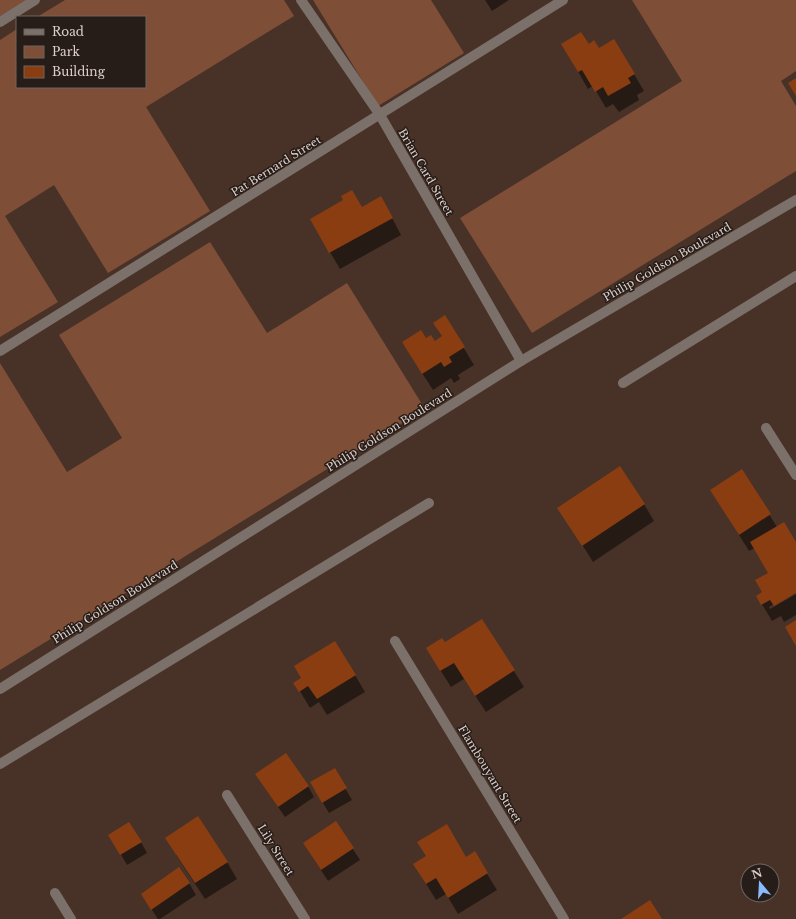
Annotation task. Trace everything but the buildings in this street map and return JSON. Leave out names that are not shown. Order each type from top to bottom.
[{"type":"street","points":[[0,22],[35,0]]},
{"type":"street","name":"Brian Card Street","points":[[301,0],[380,115],[521,361]]},
{"type":"street","name":"Pat Bernard Street","points":[[0,351],[563,0]]},
{"type":"street","name":"Philip Goldson Boulevard","points":[[0,689],[521,361],[796,200]]},
{"type":"street","points":[[623,383],[796,276]]},
{"type":"street","points":[[766,428],[796,475]]},
{"type":"street","points":[[0,764],[429,504]]},
{"type":"street","name":"Flambouyant Street","points":[[395,641],[564,919]]},
{"type":"street","name":"Lily Street","points":[[227,795],[306,919]]},
{"type":"street","points":[[55,893],[71,919]]},
{"type":"green space","points":[[0,0],[26,0],[0,16]]},
{"type":"green space","points":[[65,0],[284,0],[294,16],[146,107],[210,211],[108,273],[54,185],[5,216],[58,302],[0,337],[0,40],[16,30],[16,88],[146,88],[146,16],[39,16]]},
{"type":"green space","points":[[313,0],[431,0],[464,53],[378,106]]},
{"type":"green space","points":[[632,0],[796,0],[796,71],[781,81],[796,106],[796,171],[532,333],[460,218],[682,81]]},
{"type":"green space","points":[[210,242],[267,333],[347,283],[425,409],[0,670],[0,363],[67,472],[122,438],[59,335]]}]
